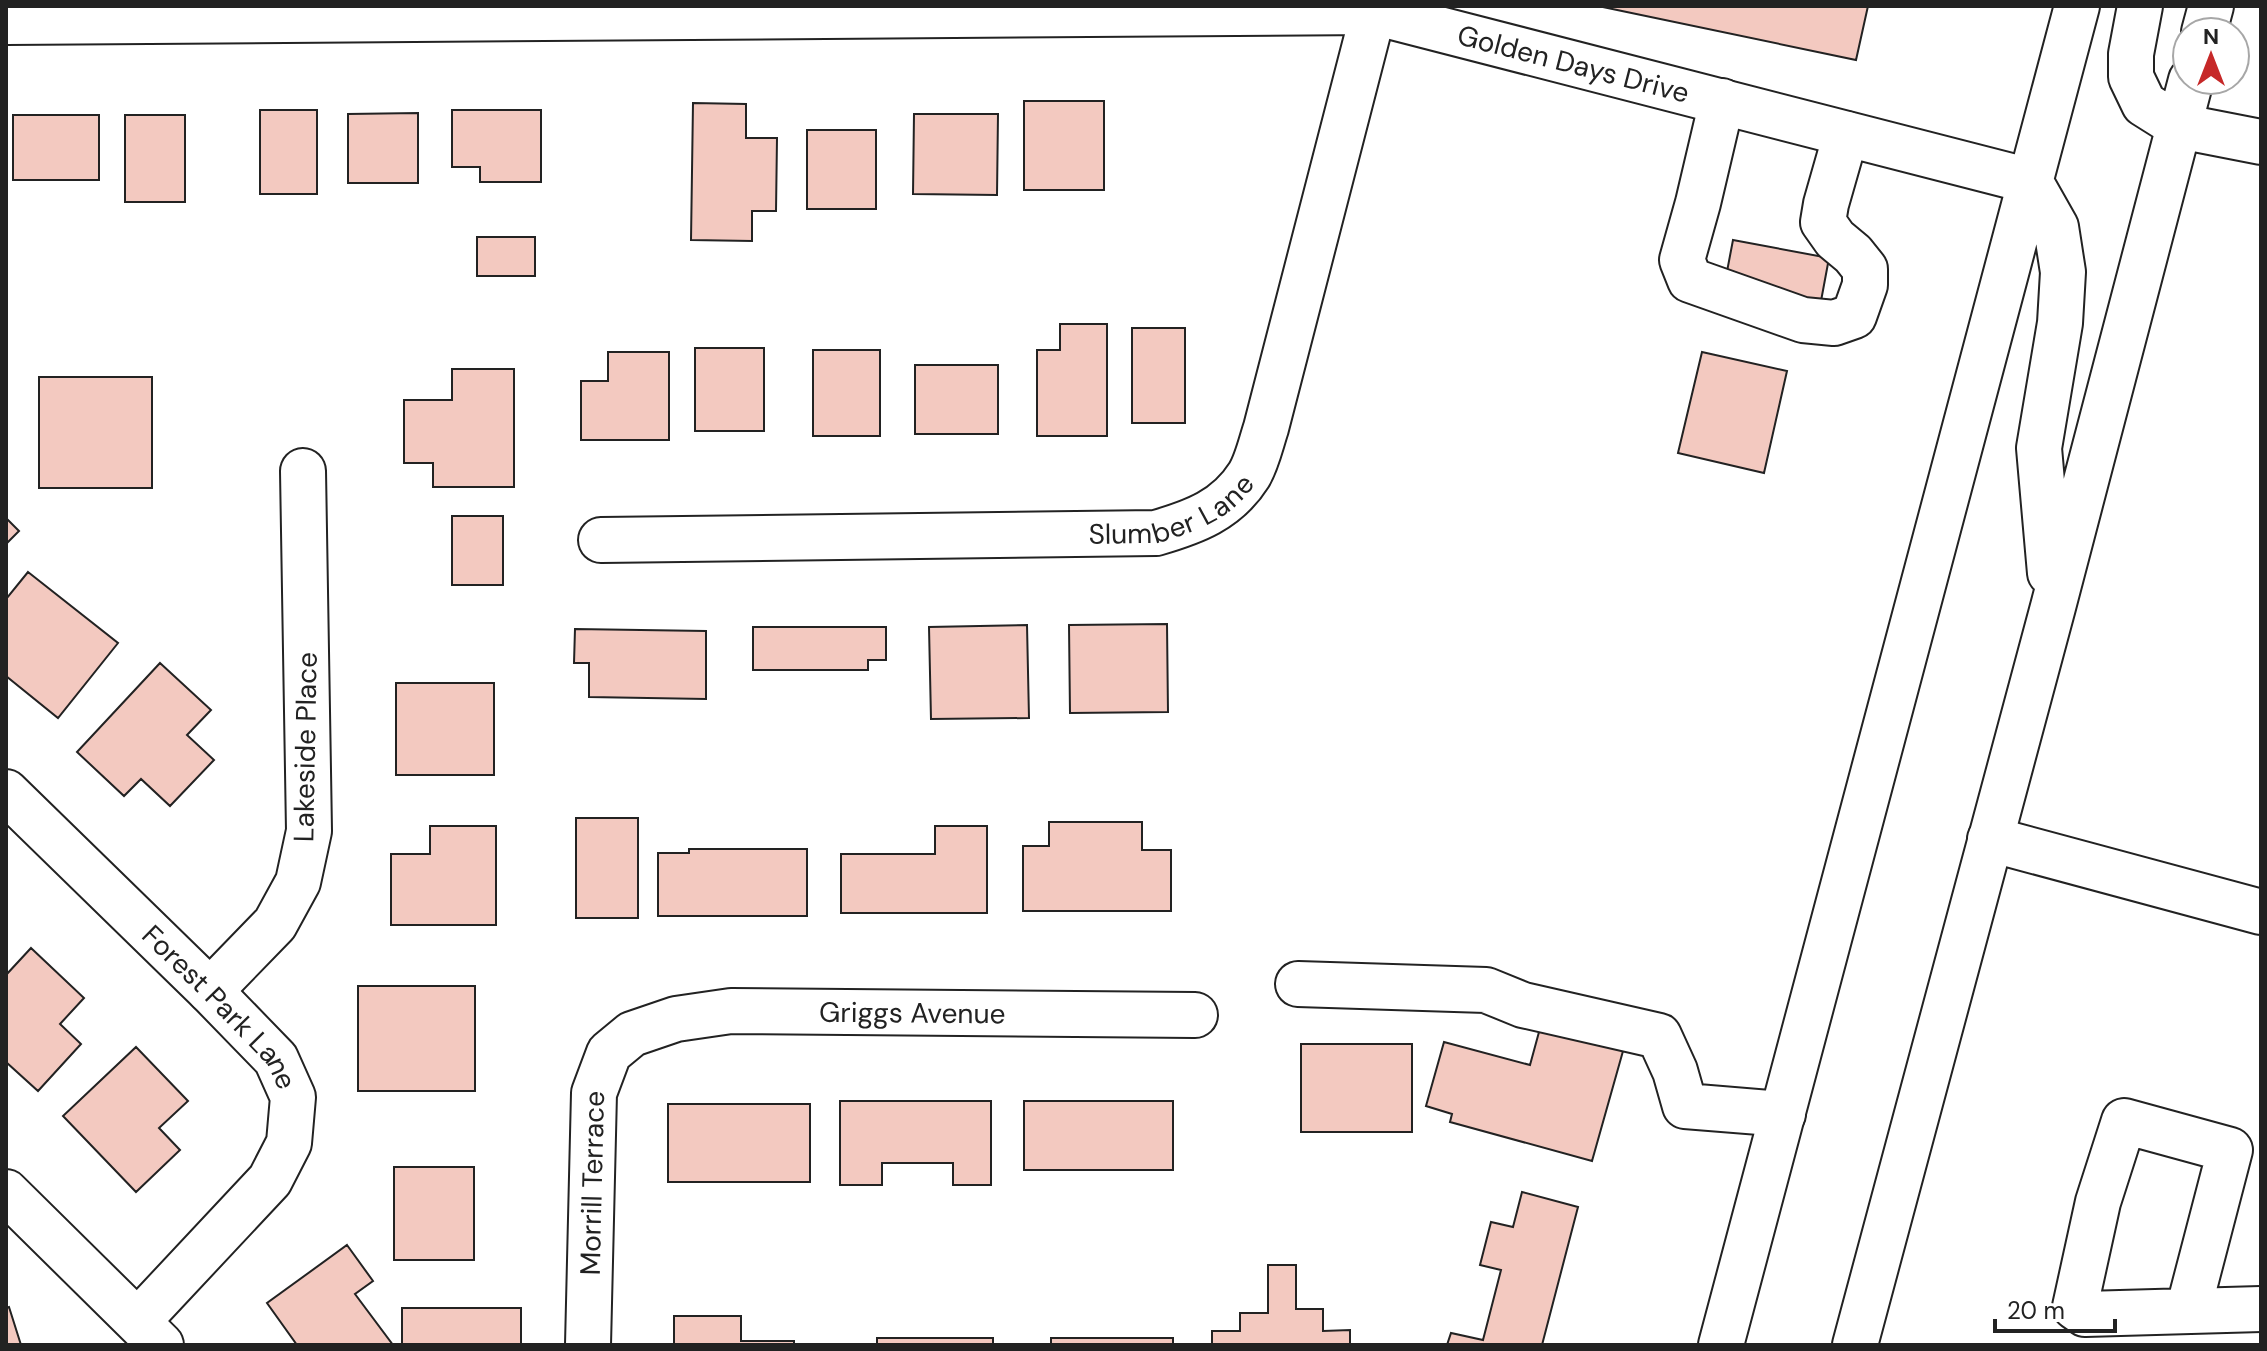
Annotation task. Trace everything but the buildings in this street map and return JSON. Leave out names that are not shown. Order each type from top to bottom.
[{"type":"street","points":[[1721,1345],[2077,6]]},
{"type":"street","points":[[2140,6],[2131,54],[2131,77],[2144,104],[2179,126],[2261,142]]},
{"type":"street","name":"Golden Days Drive","points":[[6,22],[1374,9],[2030,181]]},
{"type":"street","name":"Slumber Lane","points":[[601,540],[1156,533],[1195,522],[1230,499],[1250,473],[1266,428],[1374,9]]},
{"type":"street","points":[[1855,1345],[2187,96]]},
{"type":"street","points":[[1722,101],[1682,260],[1690,280],[1803,320],[1834,323],[1854,316],[1865,285],[1865,269],[1823,222],[1846,134]]},
{"type":"street","points":[[2030,181],[2056,227],[2063,272],[2060,323],[2039,448],[2053,607]]},
{"type":"street","name":"Lakeside Place","points":[[210,991],[275,924],[298,882],[309,831],[303,471]]},
{"type":"street","name":"Forest Park Lane","points":[[6,792],[276,1059],[293,1097],[289,1143],[270,1180],[150,1333]]},
{"type":"street","points":[[1990,839],[2261,912]]},
{"type":"street","points":[[1298,984],[1486,990],[1523,1005],[1659,1036],[1675,1071],[1685,1106],[1783,1114]]},
{"type":"street","name":"Griggs Avenue","points":[[632,1034],[676,1019],[731,1011],[1195,1015]]},
{"type":"street","name":"Morrill Terrace","points":[[588,1345],[594,1093],[609,1053],[632,1034]]},
{"type":"street","points":[[2188,1311],[2230,1150],[2124,1121],[2098,1202],[2075,1307],[2085,1314],[2261,1309]]},
{"type":"street","points":[[6,1192],[150,1333]]}]
